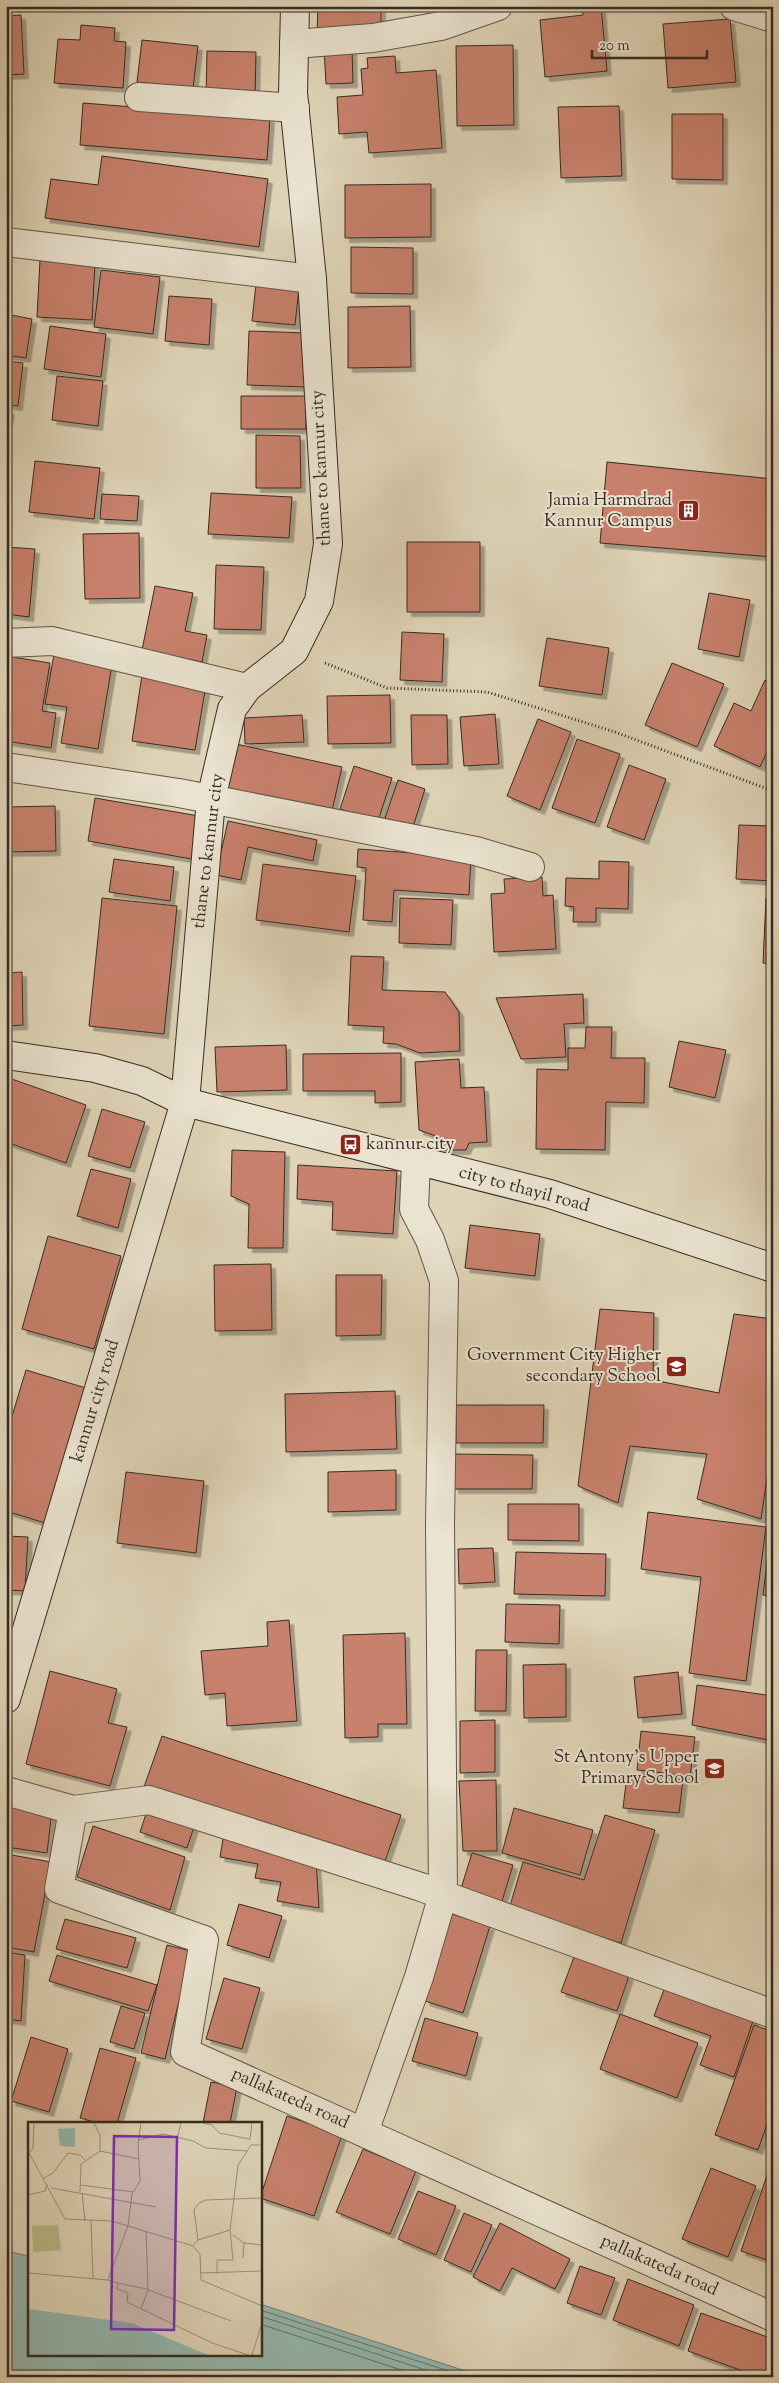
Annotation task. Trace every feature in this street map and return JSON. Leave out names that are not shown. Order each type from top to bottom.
[{"type":"street","name":"thane to kannur city","points":[[185,1102],[212,799],[232,709],[247,688],[294,651],[319,601],[328,544],[312,279],[294,108],[295,6]]},
{"type":"street","points":[[294,44],[373,38],[441,26],[498,6]]},
{"type":"street","points":[[734,6],[773,18]]},
{"type":"street","points":[[139,97],[294,108]]},
{"type":"street","points":[[6,242],[312,279]]},
{"type":"street","points":[[6,642],[52,641],[247,688]]},
{"type":"street","points":[[6,767],[212,799],[476,851],[530,867]]},
{"type":"street","name":"city to thayil road","points":[[6,1055],[95,1068],[142,1081],[185,1102],[416,1162],[550,1194],[773,1268]]},
{"type":"street","name":"kannur city road","points":[[6,1699],[185,1102]]},
{"type":"street","points":[[364,2132],[419,1977],[443,1895],[440,1524],[444,1281],[430,1240],[414,1209],[416,1162]]},
{"type":"street","points":[[6,1791],[73,1810],[149,1800],[443,1895],[773,2014]]},
{"type":"street","name":"pallakateda road","points":[[73,1810],[59,1889],[204,1940],[186,2052],[773,2317]]},
{"type":"path","points":[[294,651],[387,688],[487,692],[615,732],[773,791]]},
{"type":"water","points":[[6,2251],[28,2256],[28,2356],[261,2356],[261,2304],[484,2377],[6,2377]]},
{"type":"building","points":[[318,6],[381,6],[381,34],[317,33]]},
{"type":"building","points":[[582,6],[601,6],[607,71],[545,77],[540,20],[583,15]]},
{"type":"building","points":[[21,15],[24,74],[6,75],[6,16]]},
{"type":"building","points":[[730,19],[736,82],[668,88],[663,24]]},
{"type":"building","points":[[81,25],[115,28],[114,41],[126,42],[123,88],[54,83],[58,39],[80,40]]},
{"type":"building","points":[[142,40],[198,46],[193,88],[137,82]]},
{"type":"building","points":[[513,45],[514,125],[457,126],[456,46]]},
{"type":"building","points":[[352,48],[353,83],[326,84],[324,49]]},
{"type":"building","points":[[207,51],[256,52],[255,99],[206,99]]},
{"type":"building","points":[[395,56],[396,73],[436,70],[442,148],[369,153],[367,132],[339,134],[337,97],[363,95],[361,69],[368,68],[367,58]]},
{"type":"building","points":[[83,103],[270,118],[267,160],[80,145]]},
{"type":"building","points":[[619,106],[622,176],[561,178],[558,107]]},
{"type":"building","points":[[672,114],[723,114],[723,180],[672,179]]},
{"type":"building","points":[[102,156],[268,179],[259,247],[45,218],[51,179],[98,185]]},
{"type":"building","points":[[431,184],[431,237],[345,238],[345,185]]},
{"type":"building","points":[[351,247],[413,248],[413,294],[351,293]]},
{"type":"building","points":[[40,260],[95,263],[92,320],[37,317]]},
{"type":"building","points":[[101,270],[160,277],[153,334],[94,327]]},
{"type":"building","points":[[256,284],[299,288],[295,325],[252,321]]},
{"type":"building","points":[[169,296],[212,299],[209,345],[165,341]]},
{"type":"building","points":[[410,306],[411,367],[348,368],[348,307]]},
{"type":"building","points":[[6,314],[32,319],[26,358],[6,355]]},
{"type":"building","points":[[50,326],[106,334],[101,377],[44,369]]},
{"type":"building","points":[[249,331],[309,333],[307,387],[247,385]]},
{"type":"building","points":[[6,361],[23,363],[18,406],[6,404]]},
{"type":"building","points":[[57,376],[103,381],[98,426],[52,420]]},
{"type":"building","points":[[241,396],[306,396],[306,429],[241,429]]},
{"type":"building","points":[[6,410],[10,410],[6,431]]},
{"type":"building","points":[[256,435],[300,436],[301,488],[256,488]]},
{"type":"building","points":[[35,461],[100,468],[94,519],[29,512]]},
{"type":"building","name":"Jamia Harmdrad Kannur Campus","points":[[607,462],[773,479],[773,557],[600,543]]},
{"type":"building","points":[[211,493],[292,497],[289,538],[208,534]]},
{"type":"building","points":[[102,494],[139,496],[137,521],[100,519]]},
{"type":"building","points":[[139,533],[140,598],[85,599],[83,534]]},
{"type":"building","points":[[407,542],[480,542],[480,612],[407,612]]},
{"type":"building","points":[[6,547],[35,549],[29,617],[6,614]]},
{"type":"building","points":[[216,565],[264,567],[261,630],[214,629]]},
{"type":"building","points":[[155,586],[193,593],[185,631],[207,635],[202,662],[142,650]]},
{"type":"building","points":[[709,593],[750,600],[739,657],[698,649]]},
{"type":"building","points":[[402,632],[444,634],[442,682],[400,680]]},
{"type":"building","points":[[547,638],[609,648],[602,695],[539,686]]},
{"type":"building","points":[[55,649],[113,659],[98,749],[61,743],[67,707],[45,704]]},
{"type":"building","points":[[6,656],[50,663],[42,711],[56,713],[51,748],[6,741]]},
{"type":"building","points":[[672,663],[724,684],[697,747],[645,725]]},
{"type":"building","points":[[142,675],[206,685],[195,750],[132,741]]},
{"type":"building","points":[[765,680],[773,684],[773,739],[760,767],[714,746],[734,703],[751,711]]},
{"type":"building","points":[[390,695],[391,743],[328,744],[327,696]]},
{"type":"building","points":[[495,714],[499,764],[464,766],[460,717]]},
{"type":"building","points":[[302,715],[304,742],[245,744],[244,718]]},
{"type":"building","points":[[411,715],[447,715],[448,764],[412,765]]},
{"type":"building","points":[[538,719],[571,732],[540,810],[507,796]]},
{"type":"building","points":[[577,739],[620,754],[595,823],[552,808]]},
{"type":"building","points":[[236,744],[342,767],[331,815],[225,793]]},
{"type":"building","points":[[629,765],[666,779],[644,840],[607,827]]},
{"type":"building","points":[[354,766],[392,778],[378,821],[340,809]]},
{"type":"building","points":[[398,780],[425,789],[412,830],[384,821]]},
{"type":"building","points":[[95,798],[199,816],[192,859],[88,841]]},
{"type":"building","points":[[55,806],[56,851],[6,852],[6,807]]},
{"type":"building","points":[[228,821],[317,840],[313,861],[248,847],[241,880],[216,875]]},
{"type":"building","points":[[739,825],[773,826],[773,881],[736,879]]},
{"type":"building","points":[[358,849],[471,857],[469,895],[394,890],[392,922],[363,920],[366,868],[357,867]]},
{"type":"building","points":[[114,859],[174,867],[170,901],[109,892]]},
{"type":"building","points":[[599,861],[629,862],[628,909],[596,908],[596,922],[573,922],[574,907],[565,906],[566,878],[599,879]]},
{"type":"building","points":[[263,864],[356,876],[349,932],[256,920]]},
{"type":"building","points":[[542,877],[543,896],[553,895],[556,949],[494,952],[491,894],[505,893],[504,879]]},
{"type":"building","points":[[102,898],[177,906],[164,1034],[89,1026]]},
{"type":"building","points":[[400,898],[453,900],[451,945],[399,943]]},
{"type":"building","points":[[766,898],[773,899],[773,964],[763,963]]},
{"type":"building","points":[[351,956],[384,957],[382,990],[445,992],[459,1012],[460,1051],[420,1053],[396,1044],[383,1043],[384,1027],[348,1025]]},
{"type":"building","points":[[22,972],[23,1025],[6,1026],[6,973]]},
{"type":"building","points":[[583,994],[584,1023],[564,1024],[566,1057],[521,1059],[496,998]]},
{"type":"building","points":[[586,1027],[612,1027],[611,1058],[645,1058],[644,1103],[606,1102],[605,1150],[536,1149],[537,1069],[568,1070],[568,1048],[585,1048]]},
{"type":"building","points":[[679,1041],[726,1050],[715,1098],[669,1087]]},
{"type":"building","points":[[286,1045],[287,1090],[217,1092],[215,1047]]},
{"type":"building","points":[[401,1053],[401,1102],[375,1103],[375,1091],[303,1091],[303,1054]]},
{"type":"building","points":[[459,1059],[461,1088],[484,1087],[487,1142],[469,1143],[466,1150],[436,1150],[436,1136],[419,1130],[415,1062]]},
{"type":"building","points":[[6,1077],[86,1105],[66,1163],[6,1142]]},
{"type":"building","points":[[102,1109],[145,1122],[130,1168],[88,1156]]},
{"type":"building","points":[[232,1150],[285,1152],[283,1248],[248,1248],[249,1204],[231,1196]]},
{"type":"building","points":[[298,1165],[397,1171],[393,1234],[332,1230],[333,1202],[297,1199]]},
{"type":"building","points":[[91,1169],[131,1179],[118,1228],[77,1216]]},
{"type":"building","points":[[470,1225],[540,1234],[535,1276],[465,1268]]},
{"type":"building","points":[[48,1236],[121,1256],[94,1349],[22,1329]]},
{"type":"building","points":[[271,1264],[272,1330],[215,1331],[214,1265]]},
{"type":"building","points":[[336,1275],[382,1275],[381,1335],[336,1336]]},
{"type":"building","name":"Government City Higher secondary School","points":[[600,1309],[654,1313],[653,1380],[719,1393],[734,1314],[773,1319],[773,1437],[761,1519],[697,1499],[707,1454],[630,1446],[618,1503],[578,1486]]},
{"type":"building","points":[[26,1370],[86,1388],[45,1523],[6,1511],[6,1436]]},
{"type":"building","points":[[395,1391],[397,1449],[286,1452],[285,1394]]},
{"type":"building","points":[[456,1405],[544,1405],[543,1443],[456,1443]]},
{"type":"building","points":[[454,1454],[533,1455],[532,1489],[454,1489]]},
{"type":"building","points":[[396,1470],[396,1510],[328,1512],[328,1472]]},
{"type":"building","points":[[126,1472],[204,1481],[196,1553],[117,1543]]},
{"type":"building","points":[[508,1504],[579,1504],[579,1541],[508,1540]]},
{"type":"building","points":[[648,1512],[766,1527],[746,1681],[689,1673],[701,1577],[641,1569]]},
{"type":"building","points":[[773,1522],[773,1597],[763,1595]]},
{"type":"building","points":[[6,1536],[28,1537],[25,1591],[6,1590]]},
{"type":"building","points":[[493,1548],[495,1582],[459,1584],[458,1549]]},
{"type":"building","points":[[516,1552],[606,1554],[605,1596],[514,1594]]},
{"type":"building","points":[[506,1604],[560,1605],[559,1644],[505,1642]]},
{"type":"building","points":[[289,1620],[297,1721],[227,1726],[225,1693],[205,1695],[201,1651],[268,1646],[267,1622]]},
{"type":"building","points":[[405,1633],[407,1724],[378,1724],[378,1737],[345,1738],[343,1635]]},
{"type":"building","points":[[476,1650],[507,1650],[506,1711],[475,1711]]},
{"type":"building","points":[[566,1664],[566,1717],[524,1718],[523,1665]]},
{"type":"building","points":[[50,1671],[117,1689],[108,1723],[127,1727],[110,1786],[26,1764]]},
{"type":"building","points":[[678,1672],[682,1714],[638,1718],[634,1677]]},
{"type":"building","name":"St Antony's Upper Primary School","points":[[697,1685],[773,1696],[773,1741],[692,1725]]},
{"type":"building","points":[[495,1720],[495,1772],[460,1773],[460,1721]]},
{"type":"building","points":[[641,1731],[695,1737],[690,1776],[637,1770]]},
{"type":"building","points":[[162,1736],[401,1815],[383,1867],[144,1787]]},
{"type":"building","points":[[627,1775],[683,1780],[679,1813],[623,1808]]},
{"type":"building","points":[[496,1780],[497,1851],[463,1851],[459,1781]]},
{"type":"building","points":[[6,1804],[52,1810],[47,1853],[6,1847]]},
{"type":"building","points":[[514,1808],[593,1830],[580,1875],[502,1853]]},
{"type":"building","points":[[147,1811],[194,1827],[187,1848],[140,1832]]},
{"type":"building","points":[[605,1815],[655,1830],[621,1943],[509,1909],[523,1862],[584,1880]]},
{"type":"building","points":[[93,1826],[185,1857],[170,1910],[77,1877]]},
{"type":"building","points":[[224,1833],[316,1860],[319,1908],[277,1901],[281,1882],[255,1878],[258,1864],[220,1857]]},
{"type":"building","points":[[472,1853],[513,1865],[500,1908],[459,1895]]},
{"type":"building","points":[[6,1854],[51,1862],[34,1952],[6,1947]]},
{"type":"building","points":[[239,1904],[282,1916],[269,1958],[227,1945]]},
{"type":"building","points":[[452,1914],[490,1926],[463,2013],[425,2001]]},
{"type":"building","points":[[65,1919],[136,1938],[127,1968],[56,1949]]},
{"type":"building","points":[[167,1945],[191,1951],[165,2059],[141,2053]]},
{"type":"building","points":[[6,1952],[25,1955],[21,2021],[6,2019]]},
{"type":"building","points":[[57,1955],[157,1985],[148,2011],[49,1981]]},
{"type":"building","points":[[574,1957],[629,1976],[617,2011],[561,1992]]},
{"type":"building","points":[[224,1978],[260,1988],[242,2049],[206,2039]]},
{"type":"building","points":[[665,1987],[754,2018],[734,2077],[700,2065],[711,2036],[654,2016]]},
{"type":"building","points":[[121,2006],[145,2013],[134,2049],[110,2042]]},
{"type":"building","points":[[620,2014],[698,2043],[677,2098],[600,2069]]},
{"type":"building","points":[[425,2018],[478,2033],[466,2076],[412,2061]]},
{"type":"building","points":[[754,2025],[773,2032],[773,2107],[758,2150],[715,2135]]},
{"type":"building","points":[[31,2037],[68,2049],[49,2112],[11,2101]]},
{"type":"building","points":[[100,2048],[136,2058],[117,2122],[94,2122],[80,2118]]},
{"type":"building","points":[[211,2082],[237,2087],[230,2122],[203,2122]]},
{"type":"building","points":[[287,2116],[342,2135],[314,2216],[261,2198]]},
{"type":"building","points":[[363,2149],[416,2171],[390,2234],[336,2212]]},
{"type":"building","points":[[773,2158],[773,2262],[741,2251]]},
{"type":"building","points":[[711,2168],[756,2186],[728,2257],[682,2239]]},
{"type":"building","points":[[418,2191],[456,2206],[436,2255],[398,2239]]},
{"type":"building","points":[[464,2213],[492,2225],[471,2272],[444,2260]]},
{"type":"building","points":[[500,2223],[570,2259],[555,2289],[512,2268],[500,2291],[473,2277]]},
{"type":"building","points":[[580,2266],[615,2278],[601,2315],[567,2303]]},
{"type":"building","points":[[628,2279],[694,2305],[679,2346],[613,2320]]},
{"type":"building","points":[[701,2313],[773,2339],[773,2362],[767,2377],[759,2377],[688,2351]]},
{"type":"place","name":"Jamia Harmdrad Kannur Campus","points":[[688,511]]},
{"type":"place","name":"kannur city","points":[[350,1145]]},
{"type":"place","name":"Government City Higher secondary School","points":[[677,1366]]},
{"type":"place","name":"St Antony's Upper Primary School","points":[[715,1768]]}]
